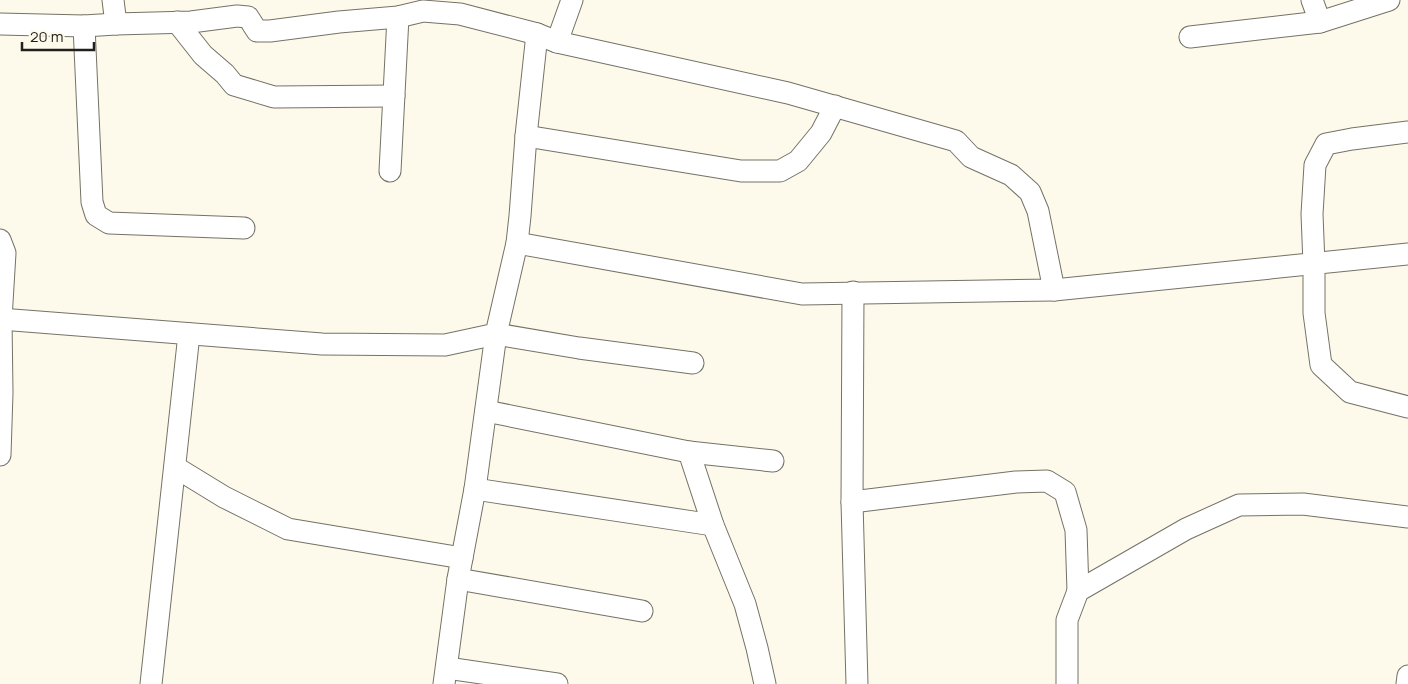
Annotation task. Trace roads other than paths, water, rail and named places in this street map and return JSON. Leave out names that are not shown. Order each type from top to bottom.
[{"type":"street","points":[[113,0],[116,24]]},
{"type":"street","points":[[558,42],[572,0]]},
{"type":"street","points":[[1312,0],[1320,22]]},
{"type":"street","points":[[1190,37],[1320,22],[1389,0]]},
{"type":"street","points":[[0,24],[84,26],[190,22],[237,16],[248,17],[257,31],[270,31],[398,17],[422,6],[537,34],[558,42],[788,92],[956,141],[971,157],[1011,175],[1030,192],[1038,211],[1054,290]]},
{"type":"street","points":[[390,171],[398,17]]},
{"type":"street","points":[[177,22],[202,54],[225,74],[234,85],[274,97],[394,96]]},
{"type":"street","points":[[84,26],[92,202],[96,215],[109,223],[244,228]]},
{"type":"street","points":[[537,34],[517,243],[496,334],[475,489],[458,579],[446,676],[557,684]]},
{"type":"street","points":[[526,136],[741,171],[780,171],[798,161],[821,133],[835,106]]},
{"type":"street","points":[[1408,132],[1326,144],[1315,165],[1312,214],[1314,313],[1321,366],[1350,392],[1408,407]]},
{"type":"street","points":[[0,240],[5,253],[0,319],[2,393],[0,455]]},
{"type":"street","points":[[517,243],[802,294],[1054,290],[1408,254]]},
{"type":"street","points":[[853,292],[852,502],[857,684]]},
{"type":"street","points":[[0,319],[322,344],[445,345],[496,334],[579,348],[693,363]]},
{"type":"street","points":[[151,684],[189,334]]},
{"type":"street","points":[[486,411],[689,452],[773,461]]},
{"type":"street","points":[[689,452],[713,525],[745,604],[765,684]]},
{"type":"street","points":[[175,467],[224,497],[288,529],[462,558]]},
{"type":"street","points":[[852,502],[1016,482],[1047,481],[1065,492],[1076,530],[1078,591],[1067,620],[1067,684]]},
{"type":"street","points":[[475,489],[713,525]]},
{"type":"street","points":[[1078,591],[1186,529],[1239,505],[1303,504],[1408,516]]},
{"type":"street","points":[[458,579],[642,611]]},
{"type":"street","points":[[1407,684],[1408,676]]}]
